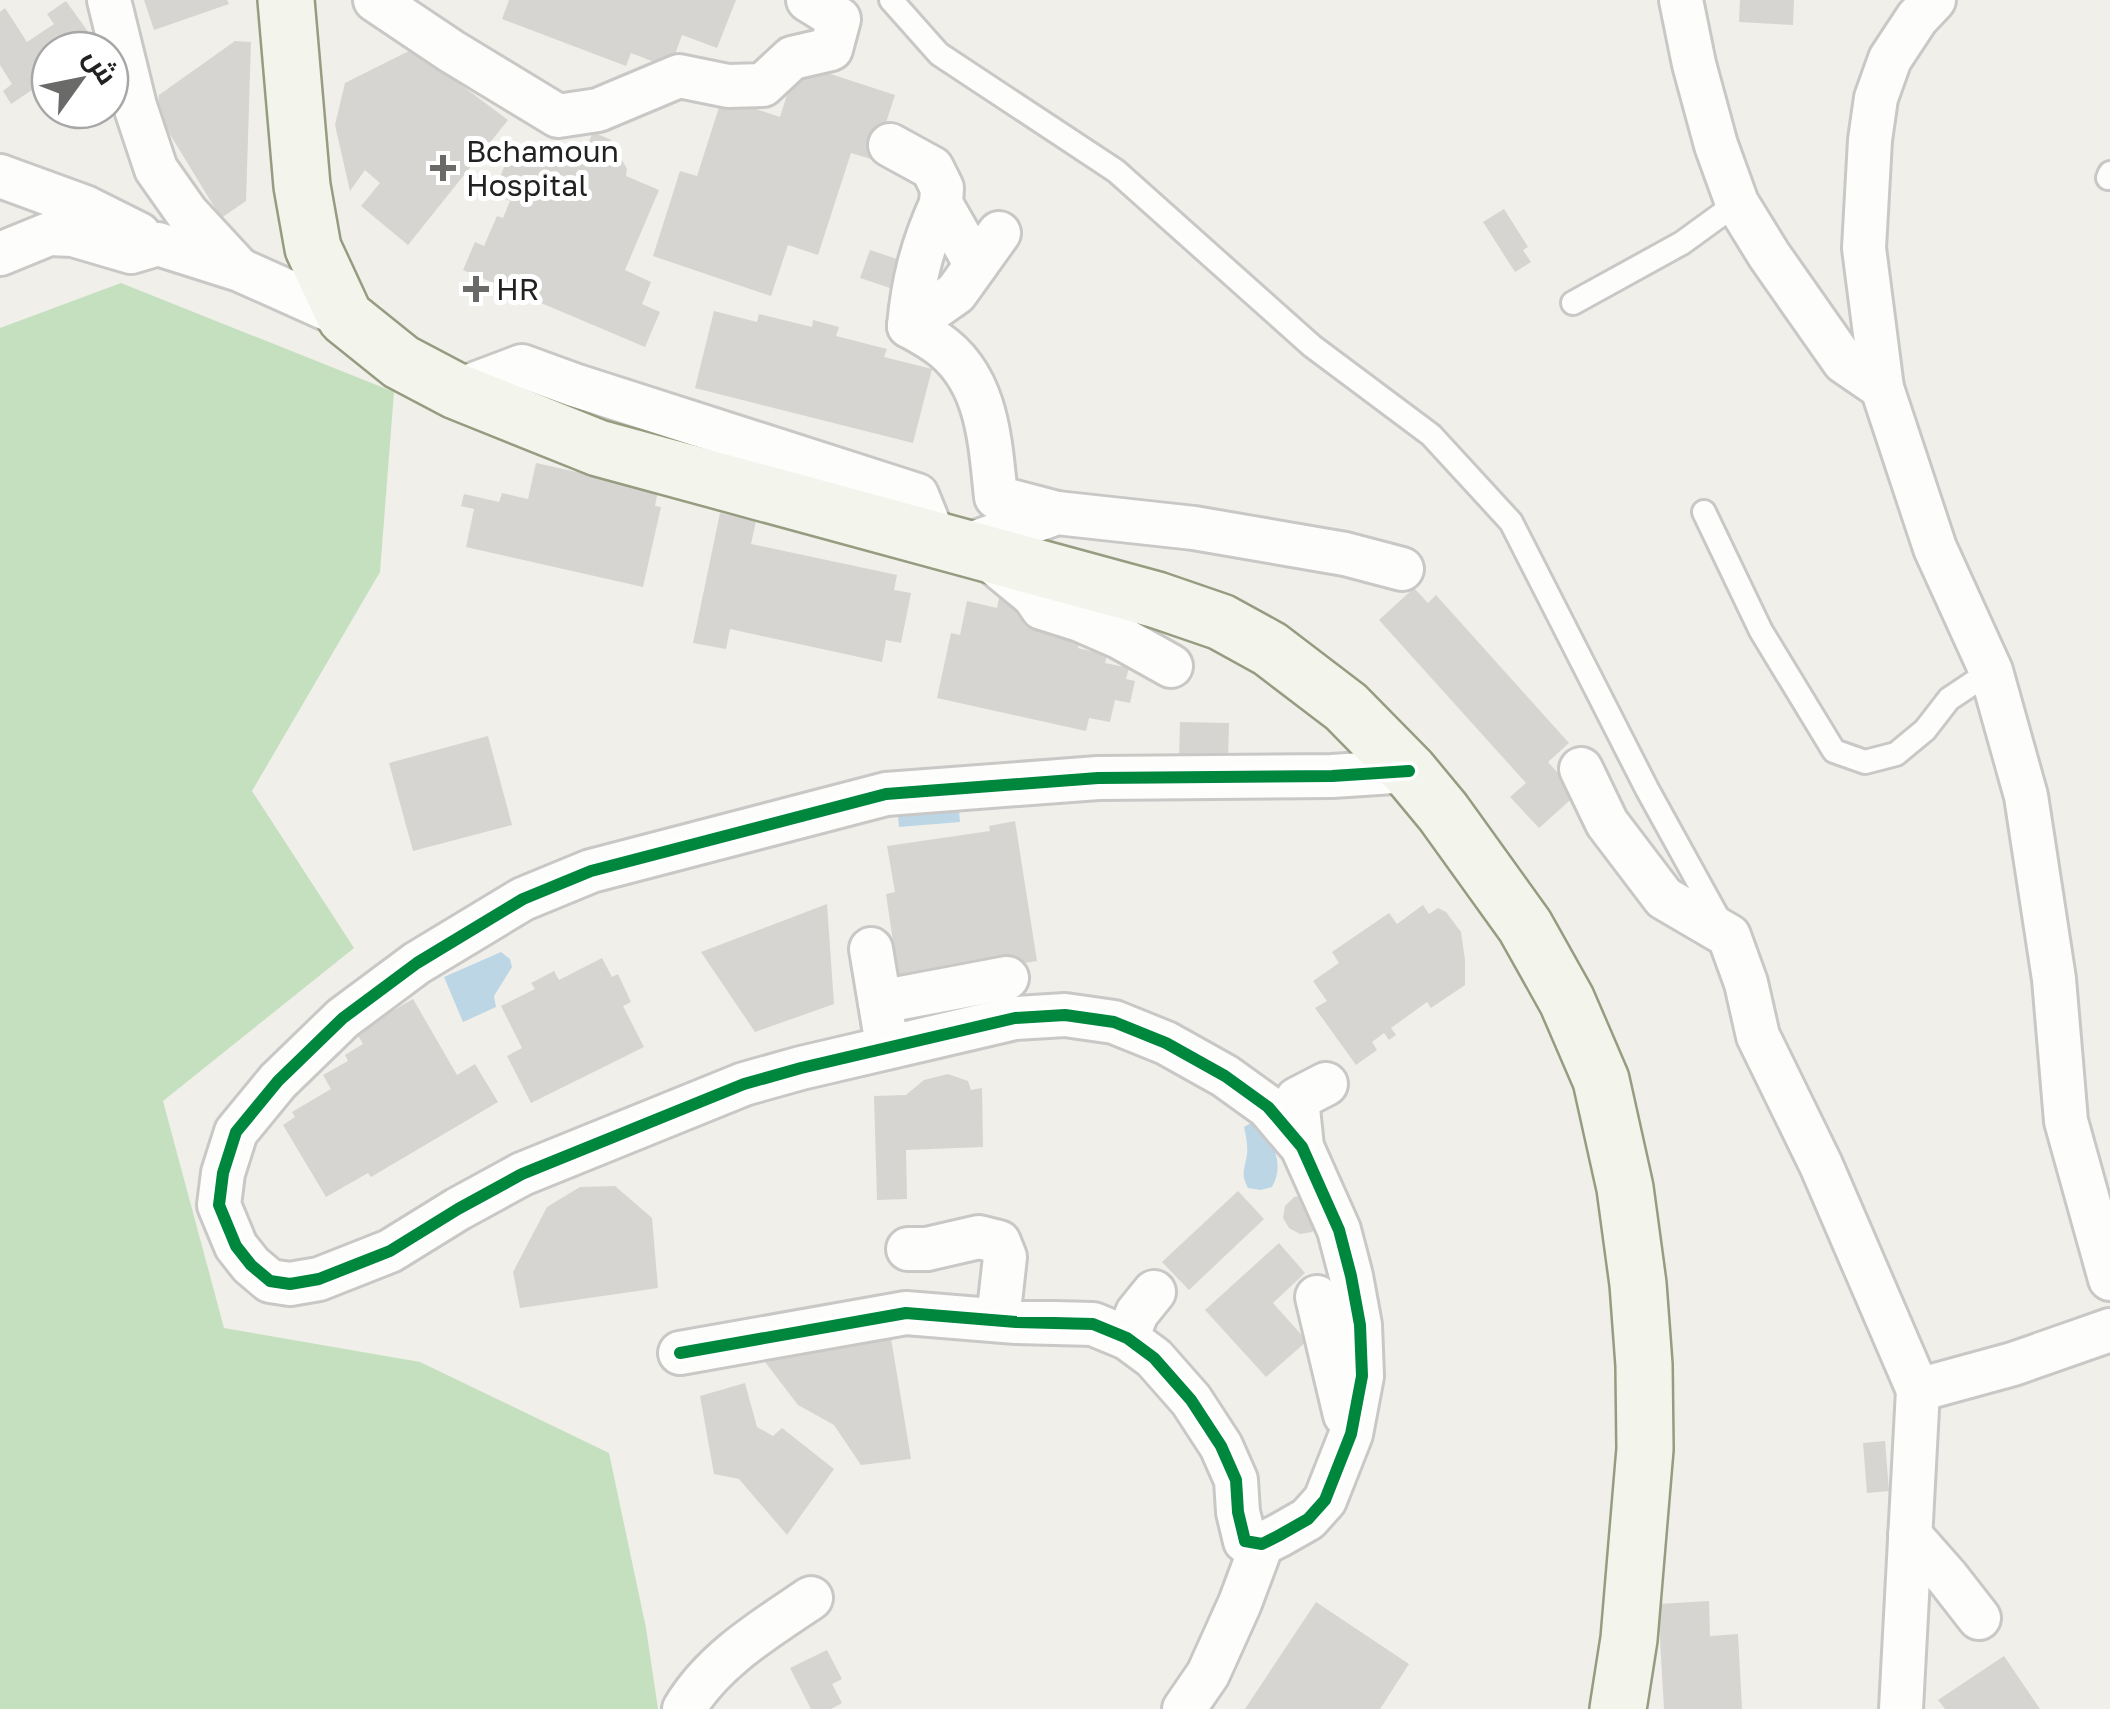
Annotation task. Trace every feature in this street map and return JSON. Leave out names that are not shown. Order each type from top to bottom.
[{"type":"main road","points":[[286,0],[302,186],[313,248],[345,317],[401,362],[456,390],[598,448],[1157,600],[1220,622],[1270,649],[1316,682],[1356,717],[1444,812],[1525,926],[1566,1001],[1600,1080],[1624,1188],[1638,1284],[1645,1449],[1629,1638],[1618,1709]]},
{"type":"street","points":[[109,0],[135,106],[156,169],[187,213],[240,270]]},
{"type":"street","points":[[399,7],[451,51],[558,116],[598,110],[678,76],[728,86],[763,85],[792,58],[831,50],[839,20],[808,0]]},
{"type":"street","points":[[1681,0],[1716,146],[1737,203],[1844,362],[1882,388]]},
{"type":"street","points":[[1934,0],[1890,59],[1876,98],[1870,140],[1864,248],[1882,388],[1935,548],[1991,671],[2026,796],[2054,979],[2066,1121],[2110,1278]]},
{"type":"street","points":[[890,145],[932,168],[942,188],[941,204],[914,280],[908,326]]},
{"type":"street","points":[[0,176],[85,207],[158,244],[240,270],[345,317]]},
{"type":"street","points":[[908,326],[956,293],[988,249],[941,204]]},
{"type":"street","points":[[0,254],[49,234],[73,235],[131,252],[158,244]]},
{"type":"street","points":[[908,326],[939,344],[963,368],[984,406],[996,497],[1057,513],[1194,528],[1402,568]]},
{"type":"street","points":[[959,546],[1057,513]]},
{"type":"street","points":[[959,546],[1034,596],[1042,608],[1119,636],[1171,666]]},
{"type":"street","points":[[1582,769],[1608,823],[1664,898],[1729,936],[1758,1036],[1821,1164],[1918,1390],[1902,1709]]},
{"type":"street","points":[[680,1353],[906,1313],[1093,1324],[1127,1338],[1154,1358],[1191,1400],[1221,1446],[1236,1480],[1245,1541],[1262,1544],[1308,1519],[1325,1500],[1351,1434],[1362,1376],[1360,1326],[1339,1230],[1302,1147],[1268,1107],[1166,1043],[1114,1022],[1064,1014],[1015,1018],[744,1084],[522,1174],[390,1250],[319,1279],[290,1284],[270,1281],[236,1246],[219,1205],[223,1173],[236,1132],[278,1082],[343,1018],[417,963],[524,899],[591,871],[886,794],[1098,778],[1332,776],[1408,771]]},
{"type":"street","points":[[872,950],[888,1047]]},
{"type":"street","points":[[880,1002],[1007,978]]},
{"type":"street","points":[[1302,1147],[1296,1099],[1326,1084]]},
{"type":"street","points":[[908,1249],[927,1249],[978,1237],[999,1242],[1004,1258],[998,1320]]},
{"type":"street","points":[[1127,1338],[1136,1313],[1154,1292]]},
{"type":"street","points":[[1317,1297],[1351,1434]]},
{"type":"street","points":[[1918,1390],[2013,1364],[2110,1330]]},
{"type":"street","points":[[1910,1535],[1979,1618]]},
{"type":"street","points":[[1184,1709],[1208,1674],[1262,1544]]},
{"type":"street","points":[[684,1709],[692,1694],[743,1643],[811,1598]]},
{"type":"lane","points":[[892,0],[939,54],[1116,172],[1312,346],[1431,434],[1510,522],[1647,789],[1729,936]]},
{"type":"lane","points":[[1573,303],[1682,242],[1737,203]]},
{"type":"lane","points":[[1704,512],[1762,630],[1834,752],[1865,762],[1896,754],[1925,730],[1950,699],[1991,671]]},
{"type":"green space","points":[[121,283],[394,392],[380,572],[252,791],[354,948],[163,1101],[224,1328],[420,1362],[609,1453],[646,1628],[658,1709],[0,1709],[0,328]]},
{"type":"water","points":[[958,799],[960,822],[899,827],[897,805]]},
{"type":"water","points":[[501,952],[510,959],[512,967],[494,996],[496,1007],[463,1022],[444,977]]},
{"type":"water","points":[[1253,1122],[1265,1132],[1277,1162],[1272,1187],[1261,1190],[1248,1188],[1244,1174],[1244,1127]]},
{"type":"building","points":[[144,0],[227,0],[229,4],[154,30]]},
{"type":"building","points":[[509,0],[736,0],[717,48],[682,35],[670,68],[631,53],[626,66],[502,19]]},
{"type":"building","points":[[1740,0],[1794,0],[1793,25],[1739,22]]},
{"type":"building","points":[[66,1],[87,30],[45,30],[54,24],[47,14]]},
{"type":"building","points":[[5,8],[27,42],[30,40],[30,91],[11,104],[3,91],[12,84],[0,65],[0,12]]},
{"type":"building","points":[[235,41],[251,42],[246,201],[221,218],[157,113],[159,95]]},
{"type":"building","points":[[413,49],[508,120],[408,245],[361,206],[380,183],[365,170],[350,191],[335,125],[345,83]]},
{"type":"building","points":[[797,63],[895,95],[874,160],[851,153],[818,255],[788,245],[771,296],[653,256],[680,171],[697,176],[722,98],[780,117]]},
{"type":"building","points":[[593,132],[611,140],[627,169],[626,176],[659,190],[625,270],[651,282],[642,304],[660,312],[645,347],[463,270],[475,242],[484,246],[497,216],[503,218],[510,201],[493,194],[512,148],[537,159],[543,144],[581,160]]},
{"type":"building","points":[[1504,209],[1528,247],[1523,250],[1531,262],[1515,272],[1483,222]]},
{"type":"building","points":[[870,250],[903,261],[893,289],[860,278]]},
{"type":"building","points":[[714,311],[757,322],[759,314],[812,327],[813,320],[839,327],[836,336],[887,349],[884,357],[932,369],[913,443],[695,388]]},
{"type":"building","points":[[536,463],[658,490],[655,506],[661,507],[643,587],[466,547],[474,509],[461,506],[464,494],[499,502],[502,493],[528,499]]},
{"type":"building","points":[[720,513],[756,521],[751,544],[897,575],[894,590],[911,593],[901,643],[886,640],[882,662],[730,629],[726,649],[693,643]]},
{"type":"building","points":[[1414,588],[1428,603],[1436,595],[1569,743],[1548,762],[1577,794],[1539,828],[1510,797],[1526,783],[1379,620]]},
{"type":"building","points":[[999,598],[1028,604],[1024,622],[1081,635],[1078,648],[1107,655],[1105,663],[1129,668],[1126,679],[1135,681],[1130,703],[1115,700],[1110,722],[1089,718],[1086,731],[937,698],[951,633],[960,635],[967,601],[997,608]]},
{"type":"building","points":[[1180,722],[1229,723],[1228,760],[1179,759]]},
{"type":"building","points":[[488,736],[512,825],[413,851],[389,763]]},
{"type":"building","points":[[1015,821],[1037,961],[899,982],[886,894],[895,892],[887,846],[990,831],[989,826]]},
{"type":"building","points":[[827,904],[834,1004],[755,1032],[701,952]]},
{"type":"building","points":[[1423,905],[1429,914],[1438,908],[1446,912],[1461,932],[1465,985],[1431,1008],[1427,1002],[1391,1028],[1396,1035],[1389,1040],[1384,1033],[1372,1042],[1377,1050],[1356,1065],[1315,1008],[1327,1001],[1313,981],[1339,963],[1332,952],[1389,913],[1397,924]]},
{"type":"building","points":[[602,958],[612,977],[618,974],[631,1002],[623,1006],[644,1047],[531,1103],[507,1056],[522,1048],[501,1006],[535,989],[531,983],[554,971],[559,980]]},
{"type":"building","points":[[413,999],[457,1075],[475,1064],[498,1102],[371,1177],[368,1173],[326,1197],[283,1125],[295,1117],[292,1112],[331,1089],[323,1075],[348,1061],[345,1055],[363,1044],[356,1032]]},
{"type":"building","points":[[948,1074],[968,1081],[971,1090],[982,1088],[983,1147],[906,1150],[907,1199],[877,1200],[874,1096],[906,1095],[924,1080]]},
{"type":"building","points":[[615,1186],[652,1218],[658,1288],[520,1308],[513,1272],[547,1207],[580,1187]]},
{"type":"building","points":[[1238,1191],[1264,1219],[1189,1290],[1162,1262]]},
{"type":"building","points":[[1306,1195],[1320,1223],[1312,1232],[1300,1234],[1289,1228],[1283,1218],[1285,1206],[1294,1197]]},
{"type":"building","points":[[1279,1243],[1305,1273],[1273,1303],[1307,1341],[1266,1377],[1205,1310]]},
{"type":"building","points":[[890,1332],[911,1459],[861,1465],[834,1425],[798,1405],[762,1358]]},
{"type":"building","points":[[745,1383],[757,1427],[773,1436],[782,1428],[834,1469],[787,1535],[739,1479],[714,1474],[700,1396]]},
{"type":"building","points":[[1885,1441],[1889,1491],[1867,1493],[1863,1443]]},
{"type":"building","points":[[1709,1601],[1710,1636],[1738,1634],[1742,1709],[1664,1709],[1658,1604]]},
{"type":"building","points":[[1316,1602],[1409,1664],[1380,1709],[1245,1709]]},
{"type":"building","points":[[827,1650],[842,1679],[832,1684],[842,1703],[831,1709],[811,1709],[790,1668]]},
{"type":"building","points":[[2004,1656],[2040,1709],[1945,1709],[1938,1700]]},
{"type":"cycle path","points":[[680,1353],[906,1313],[1093,1324],[1127,1338],[1154,1358],[1191,1400],[1221,1446],[1236,1480],[1245,1541],[1262,1544],[1308,1519],[1325,1500],[1351,1434],[1362,1376],[1360,1325],[1339,1230],[1302,1147],[1268,1107],[1225,1076],[1166,1043],[1114,1022],[1065,1015],[1015,1018],[744,1084],[522,1174],[390,1251],[319,1279],[290,1284],[270,1281],[236,1246],[219,1205],[223,1173],[236,1132],[278,1081],[343,1018],[417,963],[523,899],[591,871],[886,794],[1098,778],[1332,776],[1409,771]]},
{"type":"place","name":"Bchamoun Hospital","points":[[443,168]]},
{"type":"place","name":"HR","points":[[476,289]]}]
